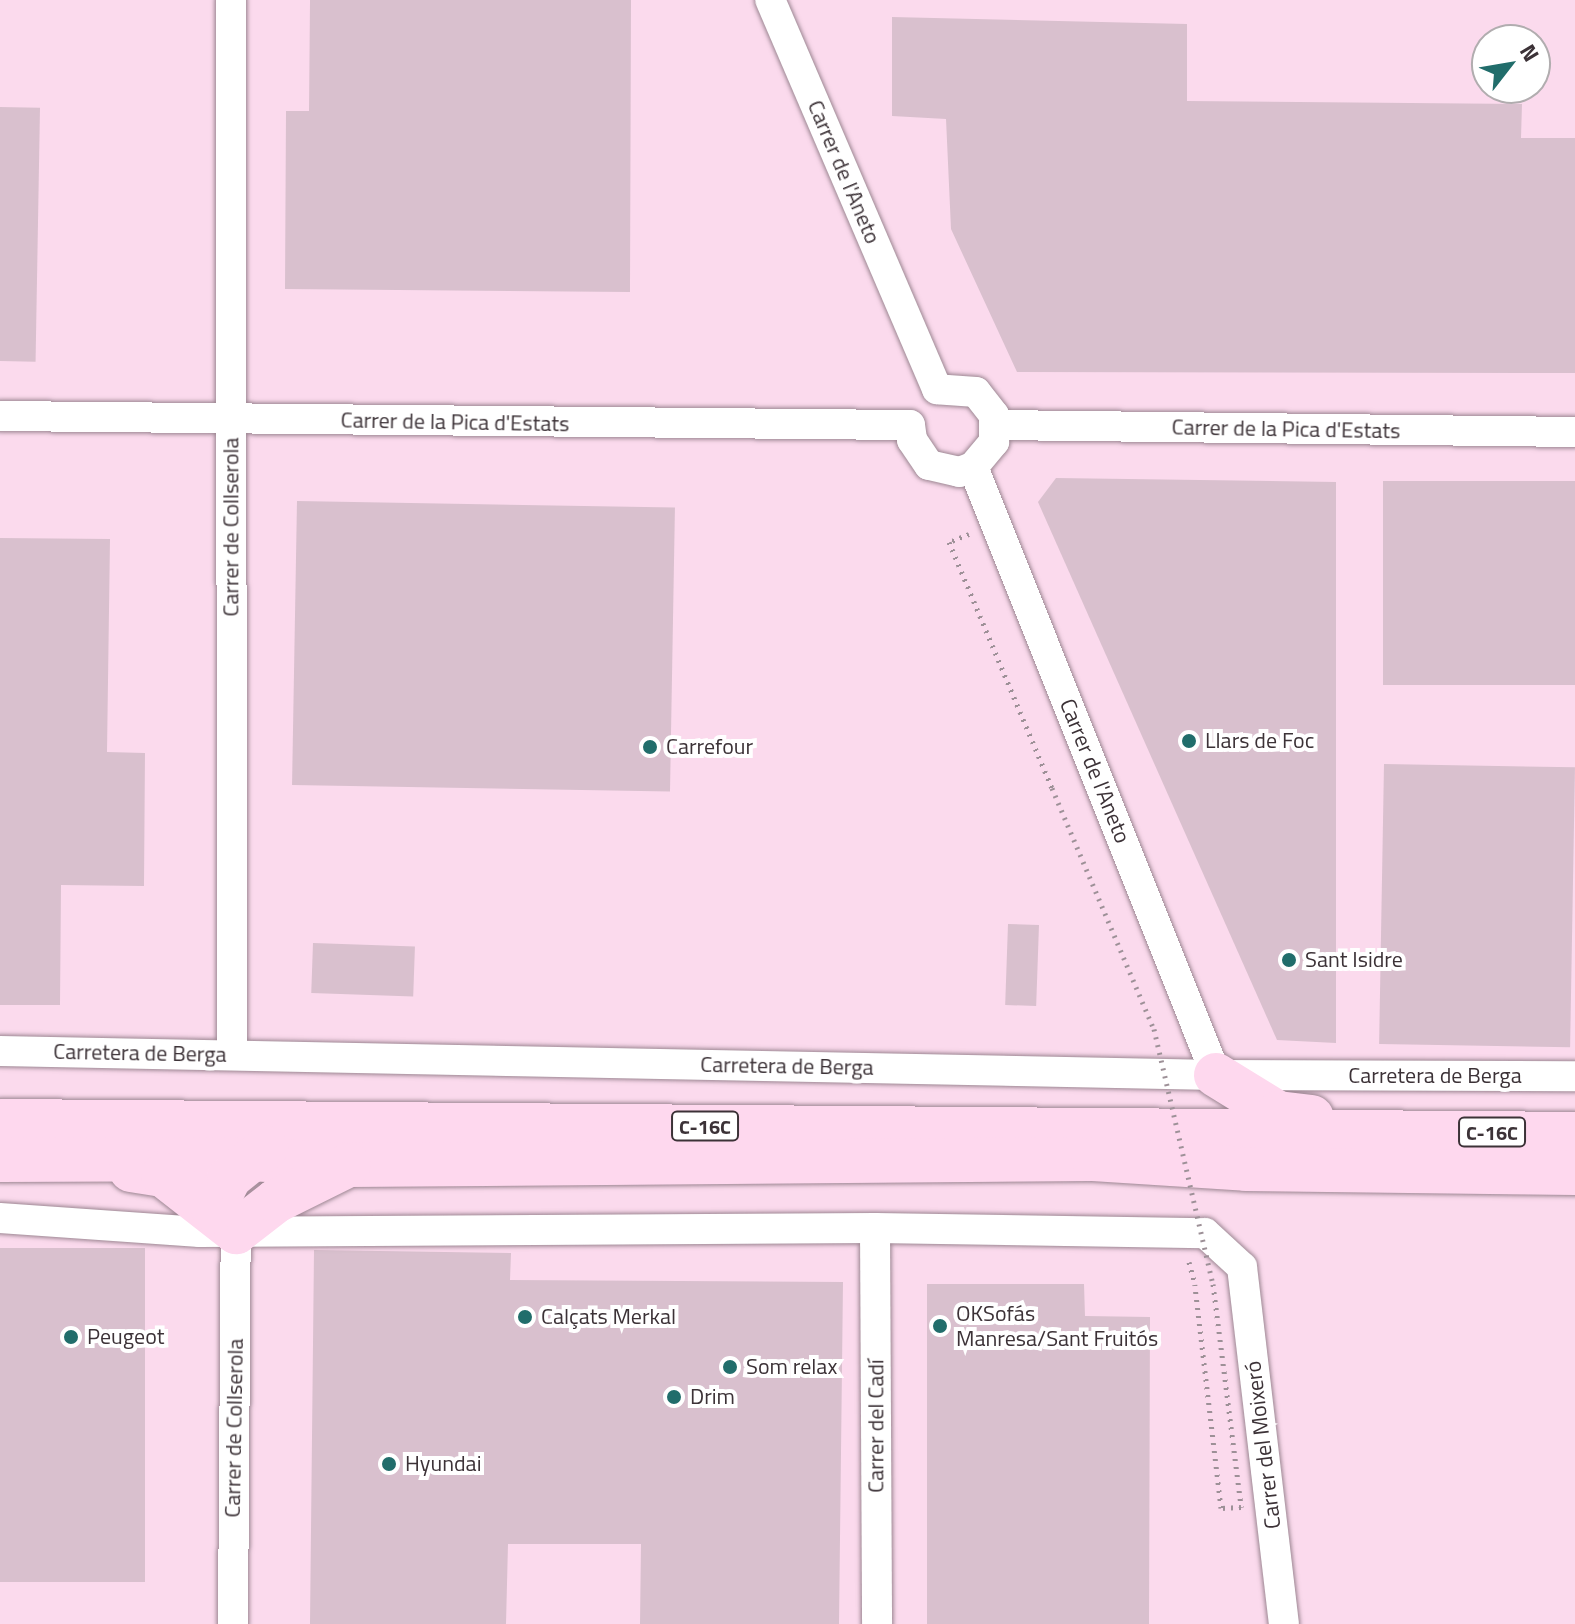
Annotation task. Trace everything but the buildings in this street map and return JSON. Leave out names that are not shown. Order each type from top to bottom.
[{"type":"main road","points":[[1216,1075],[1278,1113],[1409,1129]]},
{"type":"main road","points":[[1093,1159],[1118,1148],[1212,1146],[1227,1101],[1216,1075]]},
{"type":"main road","points":[[0,1121],[57,1137],[237,1138],[276,1201]]},
{"type":"main road","name":"C-16C","points":[[0,1121],[1409,1129],[1575,1134]]},
{"type":"main road","points":[[225,1221],[229,1178],[276,1141],[603,1144],[676,1126]]},
{"type":"main road","name":"C-16C","points":[[0,1160],[251,1159],[349,1165],[1093,1159],[1246,1169],[1575,1173]]},
{"type":"main road","points":[[63,1160],[163,1175],[225,1221]]},
{"type":"main road","points":[[225,1221],[276,1201],[349,1165]]},
{"type":"street","name":"Carrer de Collserola","points":[[231,0],[232,1054]]},
{"type":"street","name":"Carrer de l'Aneto","points":[[770,0],[937,389],[976,392],[996,425]]},
{"type":"street","name":"Carrer de la Pica d'Estats","points":[[0,416],[910,425],[912,440],[929,465],[959,472],[973,467]]},
{"type":"street","name":"Carrer de la Pica d'Estats","points":[[996,425],[1575,432]]},
{"type":"street","points":[[973,467],[991,450],[996,425]]},
{"type":"street","name":"Carrer de l'Aneto","points":[[973,467],[1216,1075]]},
{"type":"street","name":"Carretera de Berga","points":[[0,1051],[1216,1075],[1575,1076]]},
{"type":"street","points":[[0,1218],[875,1228]]},
{"type":"street","name":"Carrer de Collserola","points":[[225,1221],[233,1624]]},
{"type":"street","name":"Carrer del Moixeró","points":[[875,1228],[1205,1233],[1242,1267],[1284,1624]]},
{"type":"street","name":"Carrer del Cadí","points":[[875,1228],[877,1624]]},
{"type":"path","points":[[996,524],[949,542],[1154,1029],[1213,1284],[1241,1507],[1221,1508],[1195,1285]]},
{"type":"shaded area","points":[[0,0],[1575,0],[1575,1624],[0,1624]]},
{"type":"place","name":"Llars de Foc","points":[[1189,741]]},
{"type":"place","name":"Carrefour","points":[[650,747]]},
{"type":"place","name":"Sant Isidre","points":[[1289,960]]},
{"type":"place","name":"Calçats Merkal","points":[[525,1317]]},
{"type":"place","name":"OKSofás Manresa/Sant Fruitós","points":[[940,1326]]},
{"type":"place","name":"Peugeot","points":[[71,1337]]},
{"type":"place","name":"Som relax","points":[[730,1367]]},
{"type":"place","name":"Drim","points":[[674,1397]]},
{"type":"place","name":"Hyundai","points":[[389,1464]]}]
